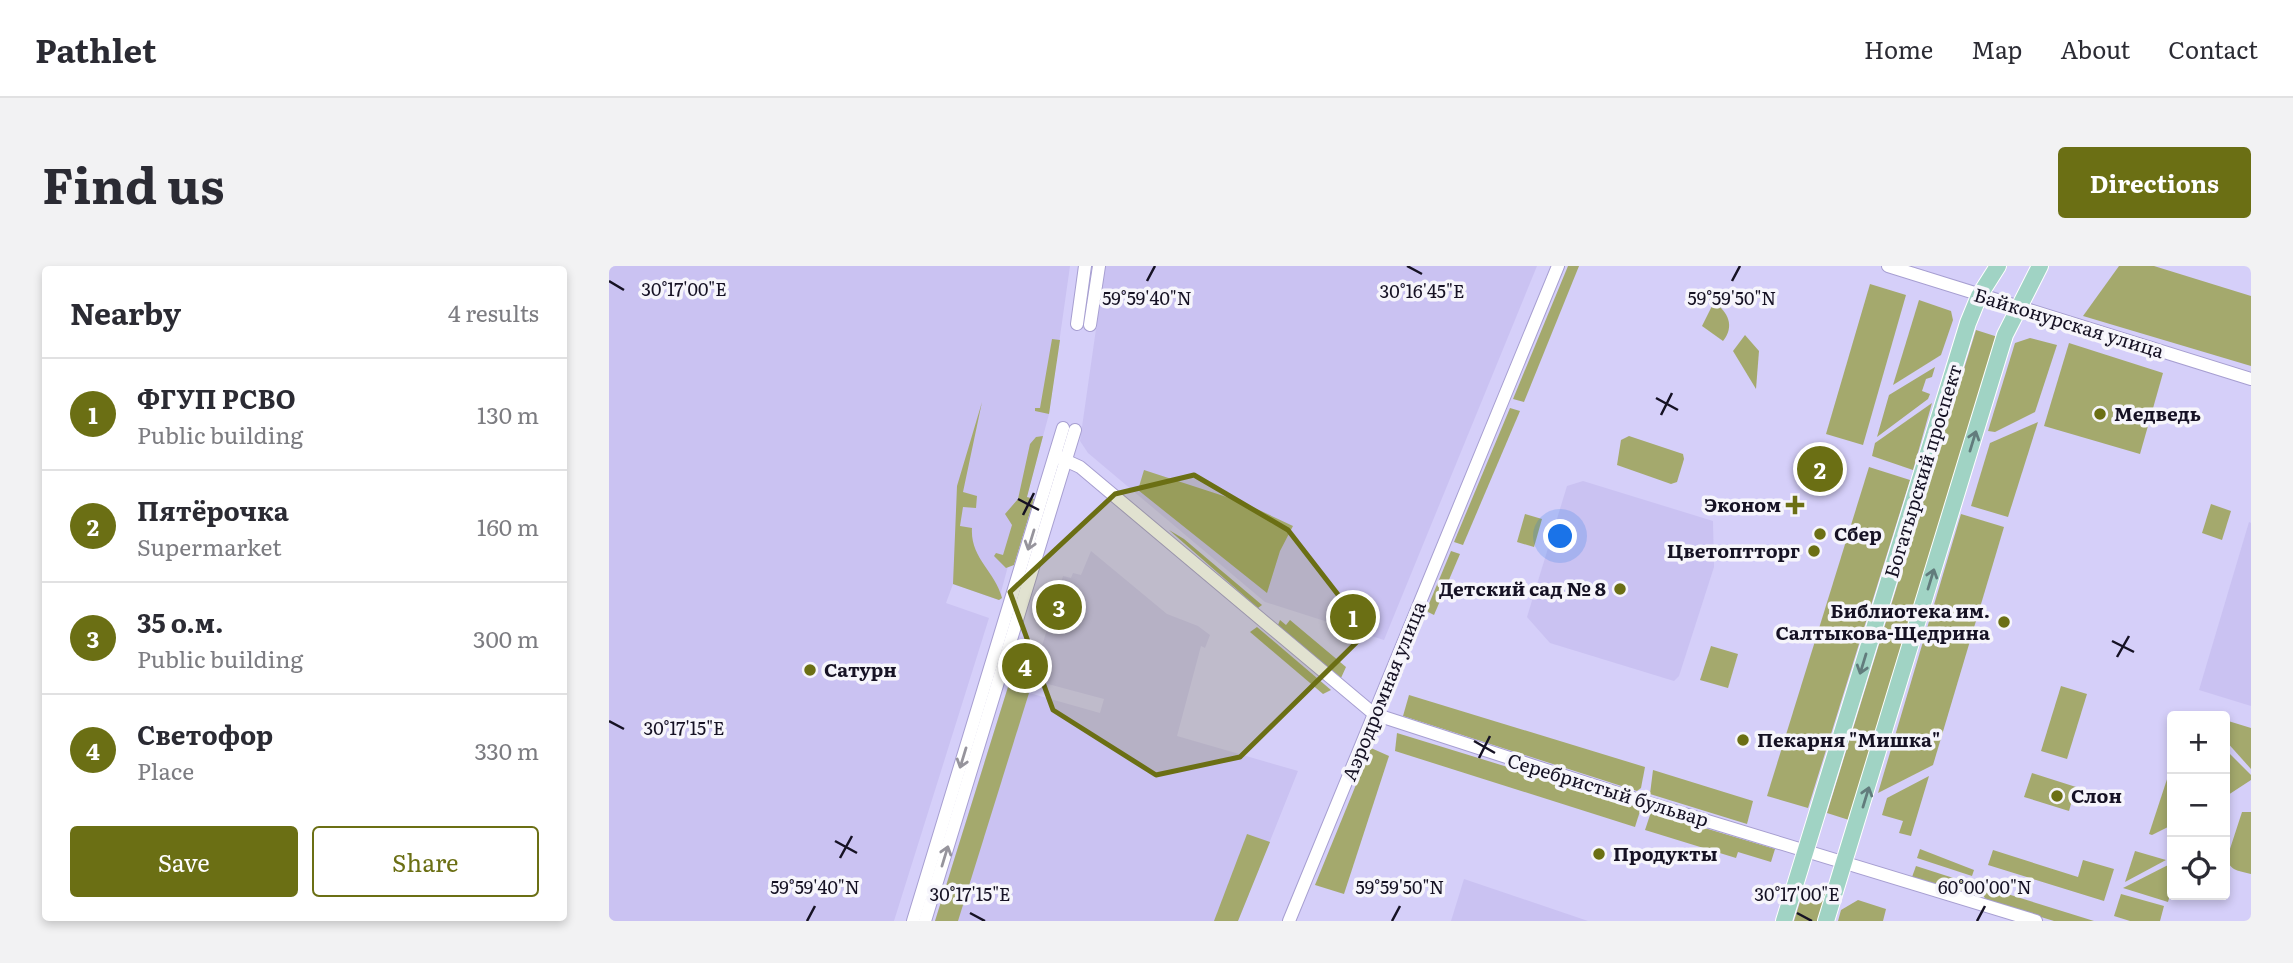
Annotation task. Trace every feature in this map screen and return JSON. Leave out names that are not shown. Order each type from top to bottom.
[{"type":"main road","name":"Богатырский проспект","points":[[1784,921],[1979,296],[1998,266]]},
{"type":"main road","name":"Богатырский проспект","points":[[1826,921],[2005,335],[2040,266]]},
{"type":"street","points":[[1086,266],[1084,325],[1099,266]]},
{"type":"street","name":"Аэродромная улица","points":[[1289,921],[1558,266]]},
{"type":"street","name":"Байконурская улица","points":[[1888,266],[2251,379]]},
{"type":"street","points":[[925,921],[1069,429]]},
{"type":"street","points":[[913,921],[1062,457]]},
{"type":"street","name":"Серебристый бульвар","points":[[1062,457],[1374,714],[1409,728],[2036,921]]},
{"type":"highlighted area","points":[[1194,475],[1288,530],[1367,632],[1240,757],[1156,775],[1053,710],[1010,592],[1115,494]]},
{"type":"shaded area","points":[[609,266],[1070,266],[1049,414],[1001,592],[1002,598],[999,600],[953,584],[946,603],[989,618],[894,921],[609,921]]},
{"type":"shaded area","points":[[1105,266],[1537,266],[1384,640],[1265,602],[1088,453],[1080,441]]},
{"type":"shaded area","name":"Детский сад № 8","points":[[1583,481],[1713,521],[1714,567],[1679,676],[1674,681],[1550,643],[1527,617],[1567,486]]},
{"type":"shaded area","points":[[2249,522],[2251,523],[2251,706],[2199,690]]},
{"type":"shaded area","points":[[1091,551],[1167,614],[1198,626],[1210,635],[1205,648],[1201,646],[1177,736],[1298,771],[1238,921],[935,921],[1008,687],[1100,713],[1104,699],[1014,675],[1021,652],[1025,653],[1028,643],[1042,646],[1063,576],[1071,578],[1073,573],[1081,575]]},
{"type":"shaded area","points":[[1464,879],[1588,921],[1451,921]]},
{"type":"green space","points":[[1568,266],[1579,266],[1524,402],[1513,399]]},
{"type":"green space","points":[[2119,266],[2154,266],[2251,296],[2251,366],[2083,316]]},
{"type":"green space","points":[[1870,284],[1906,295],[1863,445],[1826,434]]},
{"type":"green space","points":[[1919,300],[1951,311],[1953,320],[1941,355],[1893,385]]},
{"type":"green space","points":[[1714,302],[1723,310],[1728,320],[1729,330],[1723,341],[1702,326]]},
{"type":"green space","points":[[1976,330],[1998,337],[1849,820],[1827,813]]},
{"type":"green space","points":[[1745,335],[1759,351],[1756,389],[1733,351]]},
{"type":"green space","points":[[2030,338],[2057,345],[2035,412],[1995,432],[1988,431],[2015,343]]},
{"type":"green space","points":[[1052,339],[1060,340],[1049,414],[1035,411],[1035,408],[1040,408]]},
{"type":"green space","points":[[2069,343],[2163,373],[2140,454],[2044,426]]},
{"type":"green space","points":[[1935,367],[1932,377],[1926,379],[1922,391],[1930,394],[1928,399],[1877,437],[1889,395]]},
{"type":"green space","points":[[982,402],[963,492],[977,496],[976,508],[963,507],[960,526],[972,528],[975,548],[999,588],[1002,598],[999,600],[953,584],[957,486]]},
{"type":"green space","points":[[1932,403],[1913,470],[1872,456],[1875,443]]},
{"type":"green space","points":[[1510,408],[1520,411],[1463,545],[1454,542]]},
{"type":"green space","points":[[2038,422],[2008,517],[1971,506],[1990,443]]},
{"type":"green space","points":[[1043,436],[1027,497],[1034,499],[1014,565],[1006,568],[994,556],[996,553],[1003,555],[1012,525],[1005,514],[1018,499],[1030,444],[1036,437]]},
{"type":"green space","points":[[1629,436],[1683,454],[1677,482],[1671,484],[1617,465],[1621,440]]},
{"type":"green space","points":[[1869,467],[1910,480],[1808,808],[1767,796]]},
{"type":"green space","points":[[1144,470],[1242,502],[1293,526],[1280,551],[1267,593],[1138,490]]},
{"type":"green space","points":[[2211,504],[2231,511],[2222,540],[2202,533]]},
{"type":"green space","points":[[1525,514],[1542,519],[1534,547],[1517,542]]},
{"type":"green space","points":[[1961,514],[2004,527],[1933,765],[1878,793]]},
{"type":"green space","points":[[1169,530],[1184,539],[1262,605],[1258,608]]},
{"type":"green space","points":[[1451,551],[1460,554],[1434,615],[1426,611]]},
{"type":"green space","points":[[1280,620],[1286,625],[1290,620],[1346,667],[1341,678],[1278,625]]},
{"type":"green space","points":[[1257,627],[1331,690],[1323,694],[1250,632]]},
{"type":"green space","points":[[1711,646],[1738,654],[1728,688],[1700,680]]},
{"type":"green space","points":[[2061,686],[2087,694],[2067,759],[2041,751]]},
{"type":"green space","points":[[1008,687],[1029,693],[958,921],[935,921]]},
{"type":"green space","points":[[1409,695],[1645,767],[1641,788],[1637,791],[1403,716]]},
{"type":"green space","points":[[2230,722],[2251,728],[2251,769],[2230,746]]},
{"type":"green space","points":[[1397,733],[1641,808],[1635,827],[1395,751]]},
{"type":"green space","points":[[1371,748],[1389,756],[1344,894],[1315,885]]},
{"type":"green space","points":[[2230,754],[2251,775],[2251,780],[2230,794]]},
{"type":"green space","points":[[1653,770],[1753,801],[1747,824],[1650,794]]},
{"type":"green space","points":[[2032,773],[2076,787],[2069,811],[2024,797]]},
{"type":"green space","points":[[1929,776],[1911,836],[1899,833],[1903,821],[1882,815],[1887,798]]},
{"type":"green space","points":[[2167,779],[2167,828],[2149,834]]},
{"type":"green space","points":[[1651,812],[1775,849],[1771,862],[1738,852],[1736,858],[1645,830]]},
{"type":"green space","points":[[2242,812],[2251,812],[2251,874],[2233,868],[2230,864],[2230,849]]},
{"type":"green space","points":[[1247,834],[1270,842],[1238,921],[1214,921]]},
{"type":"green space","points":[[1920,849],[1974,870],[1972,876],[1917,858]]},
{"type":"green space","points":[[1993,850],[2078,877],[2083,860],[2114,869],[2104,901],[1988,865]]},
{"type":"green space","points":[[2135,851],[2166,860],[2125,882]]},
{"type":"green space","points":[[1916,866],[1969,883],[1966,891],[1961,893],[1912,877]]},
{"type":"green space","points":[[2167,866],[2168,902],[2123,888]]},
{"type":"green space","points":[[1805,886],[1827,893],[1818,921],[1794,921]]},
{"type":"green space","points":[[1985,887],[2094,921],[2054,921],[1986,900],[1983,895]]},
{"type":"green space","points":[[2121,894],[2164,906],[2160,921],[2130,921],[2114,916]]},
{"type":"green space","points":[[1858,900],[1886,909],[1883,921],[1838,921],[1841,910]]},
{"type":"place","name":"Медведь","points":[[2100,414]]},
{"type":"place","name":"Пятёрочка","points":[[1820,469]]},
{"type":"place","name":"Эконом","points":[[1795,505]]},
{"type":"place","name":"Сбер","points":[[1820,534]]},
{"type":"place","name":"Цветоптторг","points":[[1814,551]]},
{"type":"place","name":"Детский сад № 8","points":[[1620,589]]},
{"type":"place","name":"35 о.м.","points":[[1059,607]]},
{"type":"place","name":"ФГУП РСВО","points":[[1353,617]]},
{"type":"place","name":"Библиотека им. Салтыкова-Щедрина","points":[[2004,622]]},
{"type":"place","name":"Светофор","points":[[1025,666]]},
{"type":"place","name":"Сатурн","points":[[810,670]]},
{"type":"place","name":"Пекарня \"Мишка\"","points":[[1743,740]]},
{"type":"place","name":"Слон","points":[[2057,796]]},
{"type":"place","name":"Продукты","points":[[1599,854]]}]
